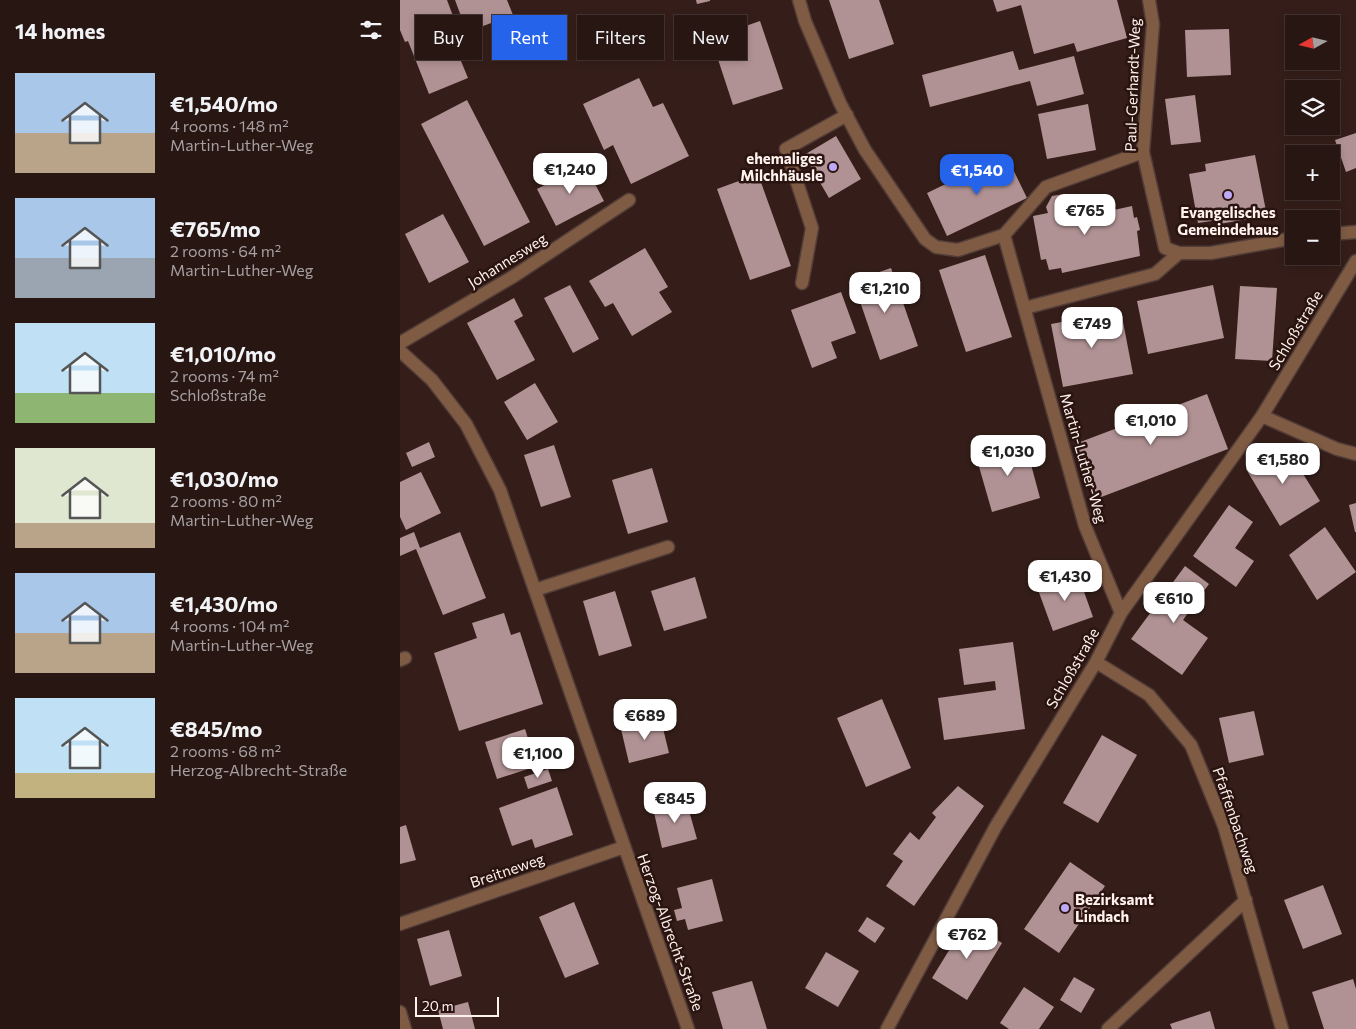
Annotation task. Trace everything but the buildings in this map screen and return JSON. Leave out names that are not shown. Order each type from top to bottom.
[{"type":"street","points":[[799,0],[805,21],[847,115],[870,158],[925,239],[936,247],[958,250],[1004,235],[1046,187],[1144,152]]},
{"type":"street","name":"Paul-Gerhardt-Weg","points":[[1148,0],[1153,24],[1144,152],[1165,248],[1179,253]]},
{"type":"street","points":[[802,283],[812,228],[786,149],[847,115]]},
{"type":"street","name":"Johannesweg","points":[[400,343],[514,276],[630,200]]},
{"type":"street","points":[[1340,233],[1356,232]]},
{"type":"street","name":"Martin-Luther-Weg","points":[[1004,235],[1085,526],[1121,613]]},
{"type":"street","points":[[1025,308],[1155,274],[1179,253],[1211,253],[1285,240]]},
{"type":"street","name":"Schloßstraße","points":[[887,1029],[996,826],[1096,662],[1121,613],[1262,416],[1356,261]]},
{"type":"street","name":"Herzog-Albrecht-Straße","points":[[400,351],[432,380],[466,424],[500,490],[688,1029]]},
{"type":"street","points":[[1262,416],[1337,449],[1356,454]]},
{"type":"street","points":[[535,590],[668,547]]},
{"type":"street","name":"Pfaffenbachweg","points":[[1096,662],[1149,695],[1191,745],[1224,826],[1282,1029]]},
{"type":"street","name":"Breitneweg","points":[[400,924],[624,847]]},
{"type":"street","points":[[1108,1029],[1246,900]]},
{"type":"street","points":[[400,1012],[405,1029]]},
{"type":"place","name":"ehemaliges Milchhäusle","points":[[833,167]]},
{"type":"place","name":"Evangelisches Gemeindehaus","points":[[1228,195]]},
{"type":"place","name":"Bezirksamt Lindach","points":[[1065,908]]}]
